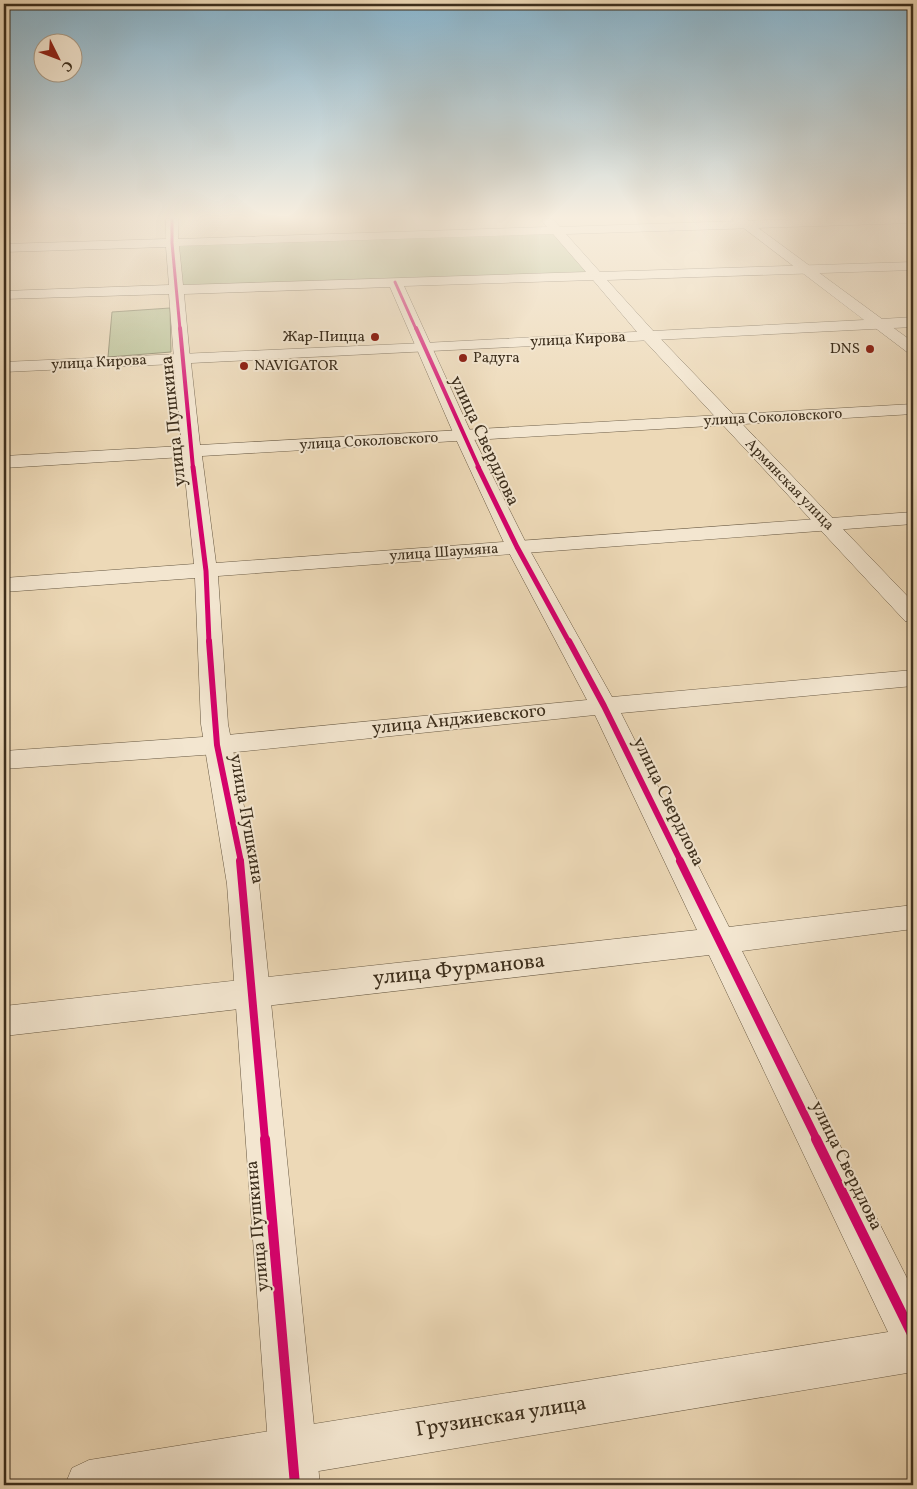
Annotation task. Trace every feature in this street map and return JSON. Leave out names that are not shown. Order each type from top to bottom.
[{"type":"street","points":[[4,295],[164,288]]},
{"type":"street","name":"улица Пушкина","points":[[176,288],[191,452],[206,570],[208,634],[217,745],[240,858],[254,994],[293,1469]]},
{"type":"street","name":"улица Свердлова","points":[[398,288],[517,548],[604,706],[913,1336]]},
{"type":"street","name":"Армянская улица","points":[[607,288],[649,336],[913,616]]},
{"type":"street","points":[[832,288],[913,349]]},
{"type":"street","name":"улица Кирова","points":[[4,367],[424,348],[913,322]]},
{"type":"street","name":"улица Соколовского","points":[[4,462],[913,409]]},
{"type":"street","name":"улица Шаумяна","points":[[4,585],[913,518]]},
{"type":"street","name":"улица Анджиевского","points":[[4,760],[217,745],[604,706],[913,678]]},
{"type":"street","name":"улица Фурманова","points":[[4,1021],[719,941],[913,917]]},
{"type":"street","name":"Грузинская улица","points":[[90,1485],[293,1469],[913,1350]]},
{"type":"green space","points":[[170,308],[171,352],[108,357],[112,312]]},
{"type":"cycle path","points":[[176,288],[191,452],[206,571],[208,634],[217,745],[240,858],[243,884],[295,1485]]},
{"type":"cycle path","points":[[398,288],[464,437],[517,547],[604,706],[913,1336]]},
{"type":"place","name":"Жар-Пицца","points":[[375,337]]},
{"type":"place","name":"DNS","points":[[870,349]]},
{"type":"place","name":"Радуга","points":[[463,358]]},
{"type":"place","name":"NAVIGATOR","points":[[244,366]]}]
